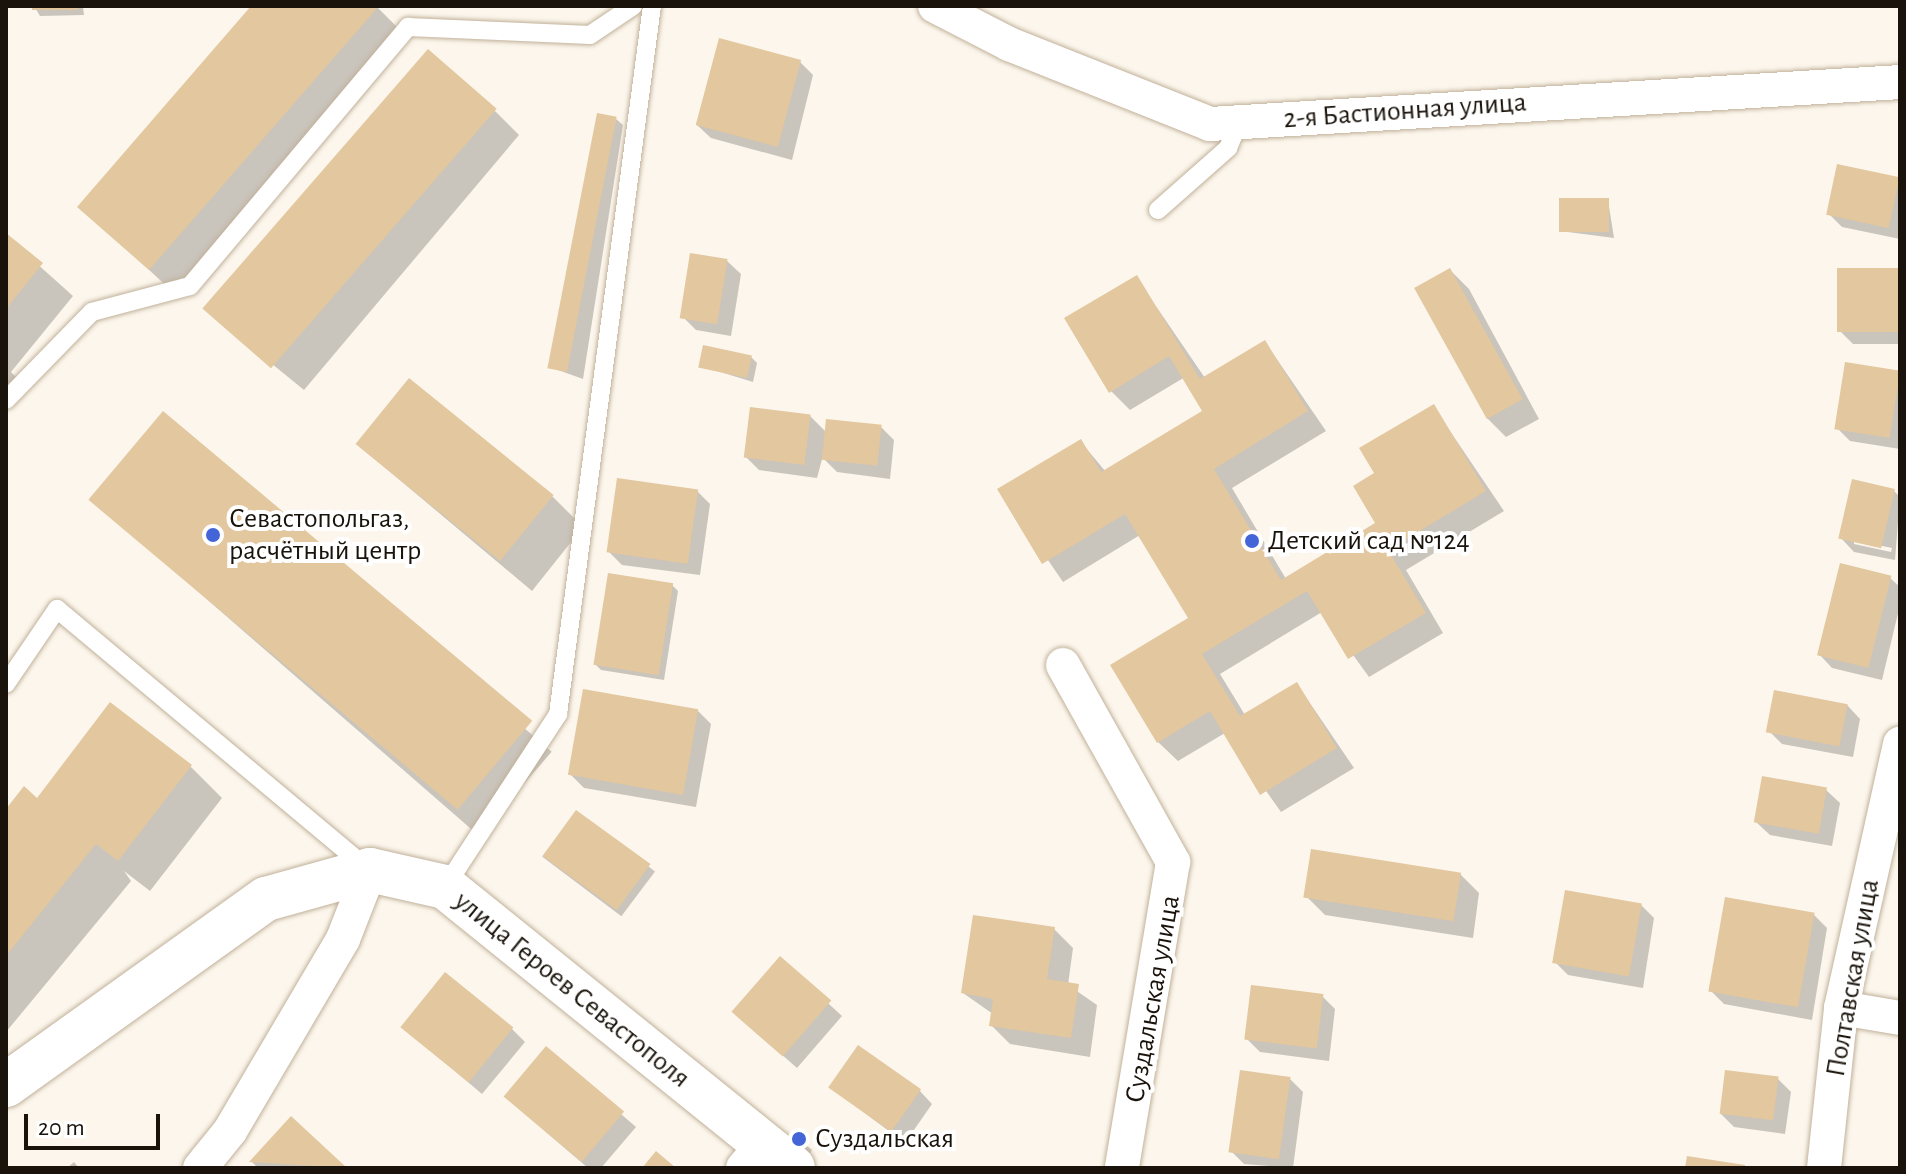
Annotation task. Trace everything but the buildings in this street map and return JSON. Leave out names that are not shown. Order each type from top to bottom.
[{"type":"main road","name":"улица Героев Севастополя","points":[[6,1085],[266,899],[370,870],[445,887],[766,1160]]},
{"type":"street","name":"2-я Бастионная улица","points":[[935,6],[1009,44],[1210,124],[1900,82]]},
{"type":"street","name":"Суздальская улица","points":[[1063,665],[1173,862],[1122,1168]]},
{"type":"street","name":"Полтавская улица","points":[[1824,1168],[1841,1008],[1900,743]]},
{"type":"street","points":[[200,1168],[230,1131],[343,939],[370,870]]},
{"type":"street","points":[[1841,1008],[1900,1018]]},
{"type":"lane","points":[[6,400],[92,312],[190,286],[408,27],[590,35],[633,6]]},
{"type":"lane","points":[[445,887],[558,714],[652,6]]},
{"type":"lane","points":[[1158,210],[1228,148],[1239,122]]},
{"type":"lane","points":[[6,684],[57,609],[370,870]]},
{"type":"place","name":"Севастопольгаз, расчётный центр","points":[[213,535]]},
{"type":"place","name":"Детский сад №124","points":[[1252,541]]},
{"type":"place","name":"Суздальская","points":[[799,1139]]}]
